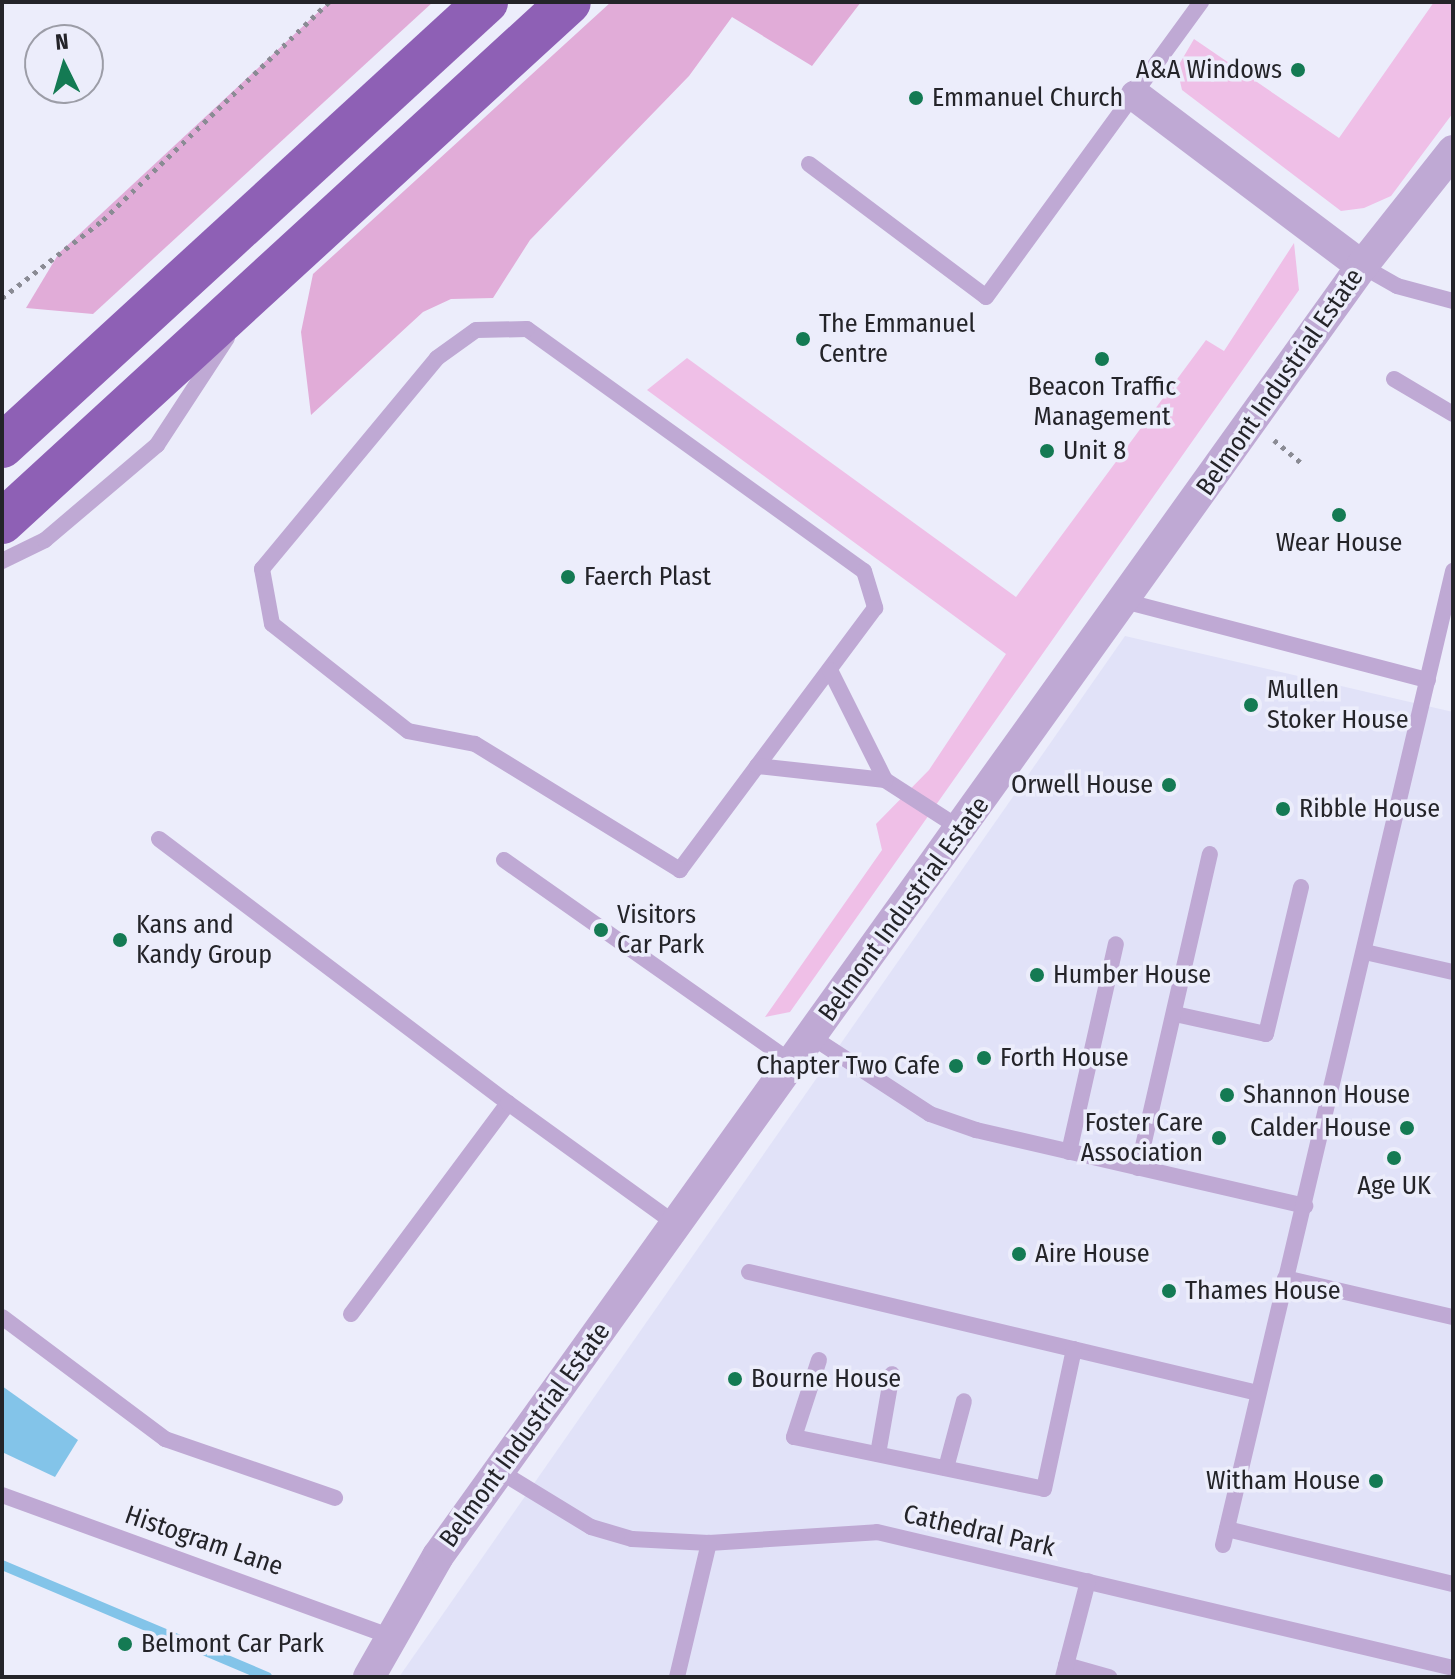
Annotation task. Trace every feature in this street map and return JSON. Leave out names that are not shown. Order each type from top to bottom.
[{"type":"highway","points":[[2,446],[486,2]]},
{"type":"highway","points":[[2,522],[569,2]]},
{"type":"street","points":[[1136,96],[1362,266]]},
{"type":"street","name":"Belmont Industrial Estate","points":[[369,1677],[389,1636],[501,1472],[1362,266],[1453,151]]},
{"type":"lane","points":[[809,164],[986,297],[1136,96],[1201,2]]},
{"type":"lane","points":[[1362,266],[1397,286],[1453,301]]},
{"type":"lane","points":[[2,561],[45,540],[157,445],[261,286]]},
{"type":"lane","points":[[527,329],[864,571],[875,608],[757,766],[680,870],[475,744],[408,731],[272,624],[262,569],[437,358],[476,330],[527,329]]},
{"type":"lane","points":[[1394,379],[1453,414]]},
{"type":"lane","points":[[1453,571],[1225,1537],[1453,1584]]},
{"type":"lane","points":[[1124,601],[1428,680]]},
{"type":"lane","points":[[830,670],[885,780]]},
{"type":"lane","points":[[757,766],[885,780],[961,829]]},
{"type":"lane","points":[[159,839],[508,1103],[677,1225]]},
{"type":"lane","points":[[1138,1168],[1210,854]]},
{"type":"lane","points":[[504,860],[793,1063]]},
{"type":"lane","points":[[1175,1014],[1266,1034],[1301,887]]},
{"type":"lane","points":[[1069,1152],[1116,944]]},
{"type":"lane","points":[[1365,952],[1453,972]]},
{"type":"lane","points":[[812,1037],[930,1114],[1069,1152],[1305,1206]]},
{"type":"lane","points":[[351,1314],[508,1103]]},
{"type":"lane","points":[[749,1272],[1258,1393]]},
{"type":"lane","points":[[1285,1278],[1453,1317]]},
{"type":"lane","points":[[2,1317],[165,1439],[335,1498]]},
{"type":"lane","points":[[819,1360],[794,1437],[1044,1489],[1074,1349]]},
{"type":"lane","points":[[878,1454],[892,1374]]},
{"type":"lane","points":[[946,1468],[964,1401]]},
{"type":"lane","name":"Cathedral Park","points":[[501,1472],[591,1527],[644,1541],[709,1543],[877,1532],[1453,1668]]},
{"type":"lane","name":"Histogram Lane","points":[[2,1495],[389,1636]]},
{"type":"lane","points":[[677,1677],[709,1543]]},
{"type":"lane","points":[[1088,1581],[1064,1671],[1109,1677]]},
{"type":"path","points":[[2,298],[103,220],[329,2]]},
{"type":"shaded area","points":[[329,2],[433,2],[93,314],[26,308],[59,253]]},
{"type":"shaded area","points":[[611,2],[861,2],[812,66],[732,17],[689,76],[530,240],[493,298],[451,299],[423,312],[311,415],[301,332],[313,274]]},
{"type":"shaded area","points":[[1434,2],[1453,2],[1453,113],[1391,196],[1364,208],[1341,211],[1182,90],[1177,68],[1194,39],[1339,138]]},
{"type":"shaded area","points":[[1294,243],[1299,290],[790,1012],[765,1017],[882,850],[876,824],[929,770],[1006,654],[647,390],[687,358],[1016,597],[1206,340],[1224,351]]},
{"type":"shaded area","points":[[1125,636],[1453,712],[1453,1677],[399,1677]]},
{"type":"water","points":[[2,1386],[78,1440],[55,1477],[2,1452]]},
{"type":"waterway","points":[[2,1565],[267,1677]]},
{"type":"place","name":"A&A Windows","points":[[1298,70]]},
{"type":"place","name":"Emmanuel Church","points":[[916,98]]},
{"type":"place","name":"The Emmanuel Centre","points":[[803,339]]},
{"type":"place","name":"Beacon Traffic Management","points":[[1102,359]]},
{"type":"place","name":"Unit 8","points":[[1047,451]]},
{"type":"place","name":"Wear House","points":[[1339,515]]},
{"type":"place","name":"Faerch Plast","points":[[568,577]]},
{"type":"place","name":"Mullen Stoker House","points":[[1251,705]]},
{"type":"place","name":"Orwell House","points":[[1169,785]]},
{"type":"place","name":"Ribble House","points":[[1283,809]]},
{"type":"place","name":"Visitors Car Park","points":[[601,930]]},
{"type":"place","name":"Kans and Kandy Group","points":[[120,940]]},
{"type":"place","name":"Humber House","points":[[1037,975]]},
{"type":"place","name":"Forth House","points":[[984,1058]]},
{"type":"place","name":"Chapter Two Cafe","points":[[956,1066]]},
{"type":"place","name":"Shannon House","points":[[1227,1095]]},
{"type":"place","name":"Calder House","points":[[1407,1128]]},
{"type":"place","name":"Foster Care Association","points":[[1219,1138]]},
{"type":"place","name":"Age UK","points":[[1394,1158]]},
{"type":"place","name":"Aire House","points":[[1019,1254]]},
{"type":"place","name":"Thames House","points":[[1169,1291]]},
{"type":"place","name":"Bourne House","points":[[735,1379]]},
{"type":"place","name":"Witham House","points":[[1376,1481]]},
{"type":"place","name":"Belmont Car Park","points":[[125,1644]]}]
